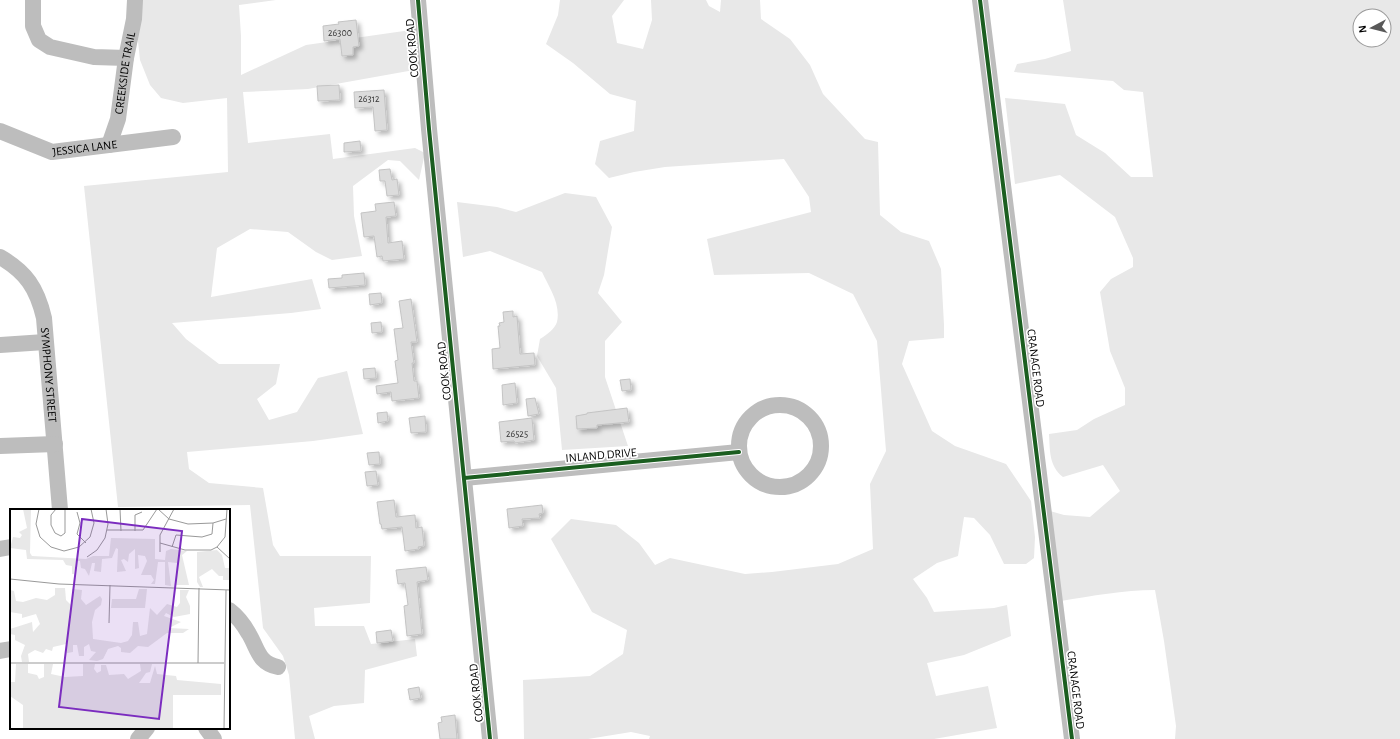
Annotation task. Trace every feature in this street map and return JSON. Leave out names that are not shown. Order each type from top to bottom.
[{"type":"street","points":[[32,0],[33,26],[39,40],[50,47],[94,57],[126,58]]},
{"type":"street","name":"CREEKSIDE TRAIL","points":[[109,145],[118,119],[126,58],[134,19],[135,0]]},
{"type":"street","name":"COOK ROAD","points":[[418,0],[429,129],[490,739]]},
{"type":"street","name":"CRANAGE ROAD","points":[[980,0],[1072,739]]},
{"type":"street","name":"JESSICA LANE","points":[[0,131],[52,152],[173,137]]},
{"type":"street","name":"SYMPHONY STREET","points":[[0,257],[12,264],[31,284],[37,294],[44,318],[60,509]]},
{"type":"street","points":[[0,345],[45,342]]},
{"type":"street","points":[[774,405],[783,405],[797,409],[809,417],[819,435],[821,450],[819,459],[807,478],[794,485],[774,488],[760,483],[752,477],[743,466],[739,452],[739,438],[744,425],[749,418],[761,410],[774,405]]},
{"type":"street","points":[[0,446],[55,444]]},
{"type":"street","name":"INLAND DRIVE","points":[[464,478],[739,452]]},
{"type":"street","points":[[0,548],[10,547]]},
{"type":"street","points":[[230,611],[242,622],[259,654],[270,665],[278,666]]},
{"type":"street","points":[[0,651],[10,649]]},
{"type":"street","points":[[138,739],[146,729]]},
{"type":"street","points":[[207,729],[214,739]]},
{"type":"shaded area","points":[[142,0],[276,0],[239,5],[241,75],[306,45],[411,30],[414,70],[308,89],[243,92],[248,143],[330,134],[333,159],[415,148],[425,153],[419,180],[400,161],[388,160],[353,186],[354,216],[362,256],[332,260],[316,252],[288,232],[250,229],[217,248],[211,297],[312,279],[321,309],[172,323],[186,339],[219,364],[280,364],[276,384],[257,399],[269,420],[297,412],[318,378],[347,371],[363,434],[313,441],[187,452],[189,469],[209,483],[263,488],[273,545],[280,556],[371,556],[370,603],[314,608],[315,626],[364,626],[371,644],[415,639],[417,656],[365,670],[364,703],[334,706],[309,716],[315,739],[295,739],[289,675],[283,656],[263,628],[250,505],[118,507],[84,186],[228,172],[227,98],[183,103],[161,98],[150,85],[140,60],[137,32]]},
{"type":"shaded area","points":[[560,0],[624,0],[612,16],[617,43],[643,49],[652,20],[651,0],[706,0],[709,6],[720,12],[721,0],[760,0],[761,19],[790,39],[810,65],[823,94],[865,139],[878,142],[880,215],[901,232],[929,241],[941,269],[944,338],[909,341],[902,364],[932,431],[955,446],[1006,464],[1031,501],[1035,537],[1034,558],[1026,564],[1004,564],[990,535],[974,518],[964,517],[958,556],[937,563],[913,579],[927,598],[934,612],[994,608],[1007,605],[1011,636],[964,655],[927,663],[936,696],[988,686],[997,728],[934,739],[649,739],[650,736],[631,732],[588,739],[524,739],[523,680],[590,676],[623,654],[627,630],[592,612],[551,539],[571,519],[616,525],[639,543],[655,565],[670,558],[745,574],[838,564],[873,549],[870,484],[886,451],[877,341],[853,294],[809,273],[714,275],[707,239],[811,212],[809,197],[784,159],[665,167],[609,178],[595,164],[600,141],[634,131],[636,101],[610,94],[573,63],[546,44],[558,15]]},
{"type":"shaded area","points":[[1063,0],[1400,0],[1400,739],[1175,739],[1176,726],[1155,590],[1119,592],[1061,601],[1050,511],[1064,515],[1090,517],[1120,491],[1103,465],[1063,477],[1058,473],[1051,458],[1049,434],[1077,430],[1094,419],[1125,405],[1125,388],[1110,351],[1100,292],[1111,279],[1133,267],[1133,258],[1115,217],[1060,175],[1015,184],[1005,98],[1065,104],[1076,135],[1105,153],[1131,177],[1153,177],[1143,92],[1124,90],[1113,81],[1014,72],[1017,64],[1045,59],[1071,51]]},
{"type":"shaded area","points":[[565,193],[596,197],[612,227],[604,275],[598,293],[622,322],[605,341],[605,377],[628,446],[562,450],[556,388],[537,356],[540,339],[554,327],[557,322],[558,315],[554,296],[542,272],[490,251],[463,257],[457,202],[497,207],[516,212]]},
{"type":"building","points":[[356,20],[359,46],[353,47],[353,55],[342,56],[340,39],[324,41],[323,26],[339,24],[338,22]]},
{"type":"building","points":[[339,85],[340,100],[318,101],[317,86]]},
{"type":"building","points":[[384,90],[387,130],[375,131],[373,107],[355,108],[354,92]]},
{"type":"building","points":[[360,141],[361,151],[344,152],[344,143]]},
{"type":"building","points":[[390,169],[392,180],[397,179],[399,195],[387,196],[385,181],[380,181],[379,170]]},
{"type":"building","points":[[394,202],[396,216],[386,217],[388,243],[402,241],[404,259],[383,261],[382,256],[377,257],[374,236],[364,237],[361,213],[376,211],[375,204]]},
{"type":"building","points":[[364,273],[365,285],[329,288],[328,279],[342,278],[342,275]]},
{"type":"building","points":[[381,293],[382,303],[370,305],[369,294]]},
{"type":"building","points":[[411,299],[417,342],[411,342],[414,363],[412,363],[414,381],[417,381],[419,398],[392,401],[391,392],[377,394],[376,386],[398,383],[395,361],[398,360],[394,329],[403,328],[399,301]]},
{"type":"building","points":[[513,311],[513,317],[517,316],[520,354],[534,353],[535,365],[493,369],[492,349],[500,348],[499,323],[504,322],[503,312]]},
{"type":"building","points":[[381,322],[382,332],[372,333],[371,323]]},
{"type":"building","points":[[375,368],[376,378],[364,379],[363,369]]},
{"type":"building","points":[[630,379],[631,390],[622,391],[620,380]]},
{"type":"building","points":[[515,383],[517,403],[503,405],[502,385]]},
{"type":"building","points":[[535,398],[539,414],[528,416],[526,399]]},
{"type":"building","points":[[627,408],[629,422],[597,425],[597,428],[577,429],[576,416],[587,413]]},
{"type":"building","points":[[387,412],[388,421],[378,423],[377,413]]},
{"type":"building","points":[[425,416],[426,432],[411,433],[409,418]]},
{"type":"building","points":[[532,418],[534,440],[515,443],[514,441],[501,442],[499,422]]},
{"type":"building","points":[[379,452],[380,464],[369,465],[367,453]]},
{"type":"building","points":[[376,471],[378,485],[367,486],[365,472]]},
{"type":"building","points":[[394,500],[396,517],[415,515],[416,528],[422,527],[424,546],[418,547],[419,549],[405,551],[402,527],[382,529],[377,502]]},
{"type":"building","points":[[542,505],[543,513],[539,514],[540,518],[522,519],[523,526],[509,528],[507,509]]},
{"type":"building","points":[[426,567],[428,580],[417,582],[422,634],[407,636],[404,606],[408,605],[405,583],[398,584],[396,570]]},
{"type":"building","points":[[391,630],[393,641],[377,643],[376,632]]},
{"type":"building","points":[[419,687],[421,698],[410,700],[408,689]]},
{"type":"building","points":[[455,715],[457,739],[440,739],[438,723],[442,722],[441,717]]},
{"type":"cycle path","points":[[418,0],[429,129],[490,739]]},
{"type":"cycle path","points":[[980,0],[1072,739]]},
{"type":"cycle path","points":[[464,478],[739,452]]}]
